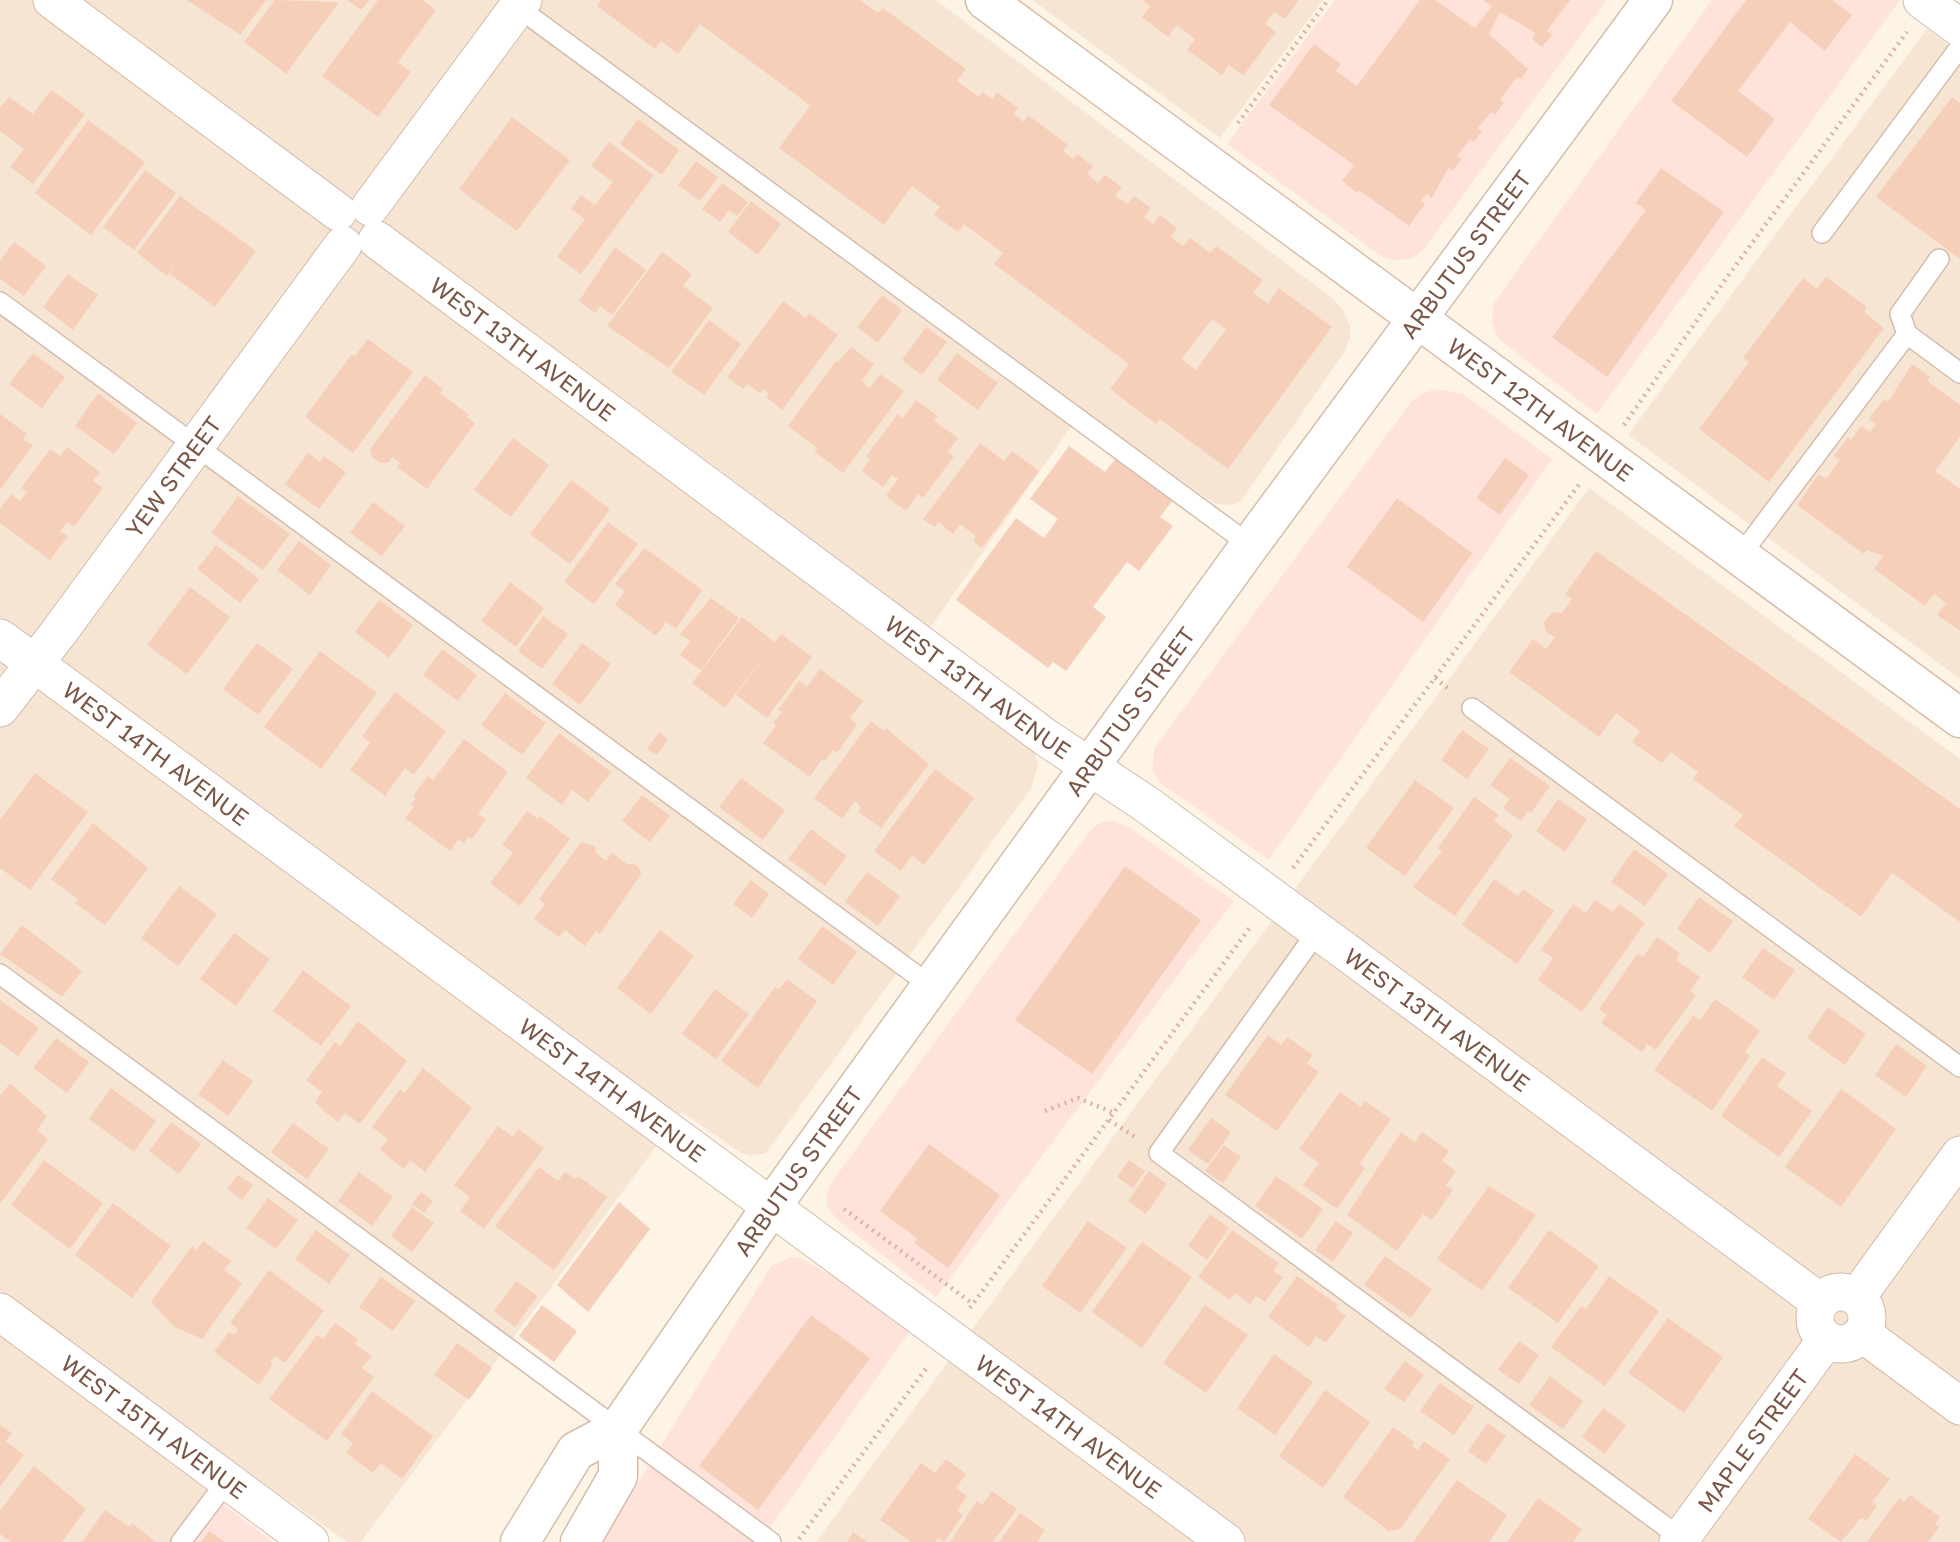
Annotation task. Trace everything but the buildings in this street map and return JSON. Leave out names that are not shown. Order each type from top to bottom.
[{"type":"main road","name":"WEST 12TH AVENUE","points":[[985,0],[1960,718]]},
{"type":"main road","name":"ARBUTUS STREET","points":[[520,1542],[576,1451],[618,1429],[771,1207],[1250,545],[1653,0]]},
{"type":"main road","points":[[579,1542],[618,1476],[618,1429]]},
{"type":"street","name":"WEST 13TH AVENUE","points":[[52,0],[1045,737],[1167,820],[1820,1302]]},
{"type":"street","points":[[1922,0],[1960,28]]},
{"type":"street","name":"YEW STREET","points":[[0,708],[357,226],[516,2]]},
{"type":"street","name":"WEST 14TH AVENUE","points":[[0,638],[1226,1542]]},
{"type":"street","points":[[1857,1297],[1960,1155]]},
{"type":"street","points":[[1841,1291],[1857,1297],[1868,1318],[1863,1334],[1857,1340],[1842,1345],[1826,1340],[1816,1327],[1816,1310],[1820,1302],[1826,1296],[1841,1291]]},
{"type":"street","name":"WEST 15TH AVENUE","points":[[0,1312],[310,1542]]},
{"type":"street","points":[[1863,1334],[1960,1406]]},
{"type":"street","name":"MAPLE STREET","points":[[1682,1541],[1826,1340]]},
{"type":"lane","points":[[516,2],[1250,545]]},
{"type":"lane","points":[[1822,233],[1960,47]]},
{"type":"lane","points":[[1939,259],[1900,314],[1907,334],[1960,373]]},
{"type":"lane","points":[[0,302],[931,986]]},
{"type":"lane","points":[[1740,556],[1907,334]]},
{"type":"lane","points":[[1472,708],[1960,1067]]},
{"type":"lane","points":[[1317,932],[1159,1153],[1682,1541]]},
{"type":"lane","points":[[0,974],[771,1542]]},
{"type":"lane","points":[[181,1542],[226,1480]]},
{"type":"path","points":[[1238,123],[1328,0]]},
{"type":"path","points":[[1633,413],[1725,279],[1904,36]]},
{"type":"path","points":[[1294,868],[1568,499]]},
{"type":"path","points":[[844,1209],[973,1304],[1250,928]]},
{"type":"path","points":[[1045,1111],[1078,1098],[1114,1113]]},
{"type":"path","points":[[797,1542],[927,1367]]},
{"type":"shaded area","points":[[0,0],[936,0],[1330,296],[1343,310],[1350,325],[1350,338],[1345,351],[1241,501],[1234,505],[1215,504],[1083,410],[908,659],[1025,742],[1034,752],[1038,764],[1032,787],[766,1153],[751,1156],[741,1153],[682,1112],[361,1542],[347,1542],[233,1461],[170,1542],[0,1542]]},
{"type":"shaded area","points":[[1032,0],[1323,0],[1220,138]]},
{"type":"shaded area","points":[[1335,0],[1607,0],[1423,250],[1413,258],[1394,261],[1381,256],[1227,144]]},
{"type":"shaded area","points":[[1712,0],[1900,0],[1597,414],[1496,335],[1492,322],[1493,304]]},
{"type":"shaded area","points":[[1927,29],[1960,54],[1960,679],[1628,435]]},
{"type":"shaded area","points":[[1436,389],[1463,394],[1552,459],[1269,860],[1159,782],[1152,770],[1155,747],[1411,402],[1423,393]]},
{"type":"shaded area","points":[[1589,488],[1960,759],[1960,1542],[816,1542]]},
{"type":"shaded area","points":[[1109,820],[1129,827],[1234,901],[936,1297],[839,1221],[829,1210],[826,1198],[831,1183],[1090,831]]},
{"type":"shaded area","points":[[791,1257],[800,1258],[843,1282],[910,1331],[760,1542],[602,1542],[771,1266]]},
{"type":"shaded area","points":[[219,1501],[273,1542],[190,1542]]}]
